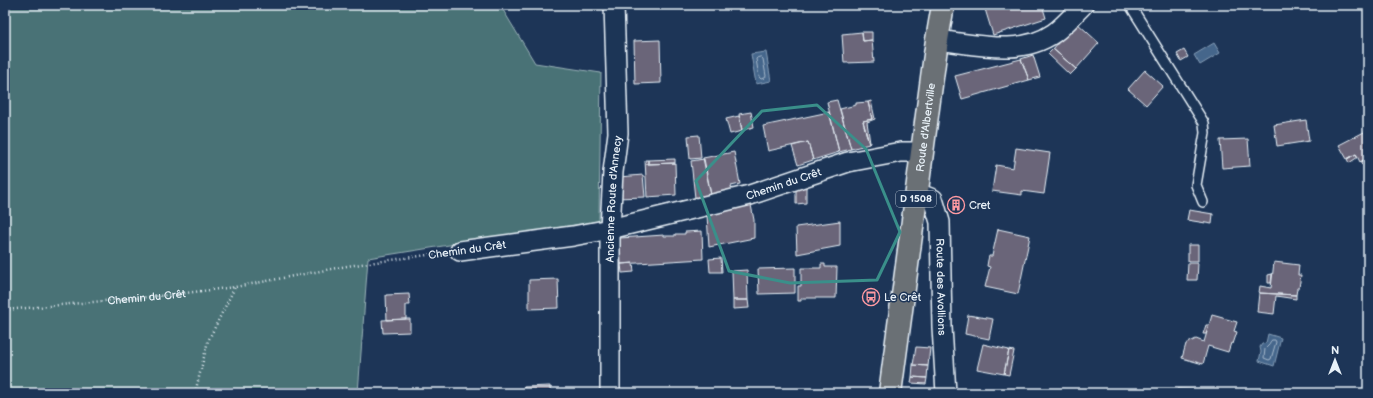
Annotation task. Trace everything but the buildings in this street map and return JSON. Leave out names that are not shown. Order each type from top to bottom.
[{"type":"main road","name":"Route d'Albertville","points":[[890,393],[942,5]]},
{"type":"street","name":"Ancienne Route d'Annecy","points":[[610,393],[610,229],[613,172],[618,133],[614,5]]},
{"type":"street","points":[[937,40],[1006,48],[1033,43],[1054,33],[1083,5]]},
{"type":"street","name":"Chemin du Crêt","points":[[460,251],[573,236],[610,229],[750,195],[848,162],[901,152],[922,152]]},
{"type":"street","name":"Route des Avollions","points":[[917,193],[933,199],[940,222],[942,327],[946,393]]},
{"type":"lane","points":[[1130,5],[1204,123],[1205,133],[1196,185],[1203,202]]},
{"type":"path","name":"Chemin du Crêt","points":[[5,310],[169,295],[235,287],[347,266],[460,251]]},
{"type":"path","points":[[195,393],[208,341],[235,287]]},
{"type":"highlighted area","points":[[817,105],[866,149],[900,232],[877,280],[790,283],[729,271],[696,181],[762,111]]},
{"type":"green space","points":[[5,5],[500,5],[535,63],[601,73],[599,221],[368,258],[358,393],[5,393]]},
{"type":"water","points":[[1214,43],[1220,53],[1200,65],[1194,55]]},
{"type":"water","points":[[766,52],[771,81],[756,84],[751,54]]},
{"type":"water","points":[[1268,334],[1281,338],[1274,366],[1259,361],[1261,352],[1260,347],[1262,344],[1266,343]]},
{"type":"place","name":"Cret","points":[[956,205]]},
{"type":"place","name":"Le Crêt","points":[[871,297]]}]
